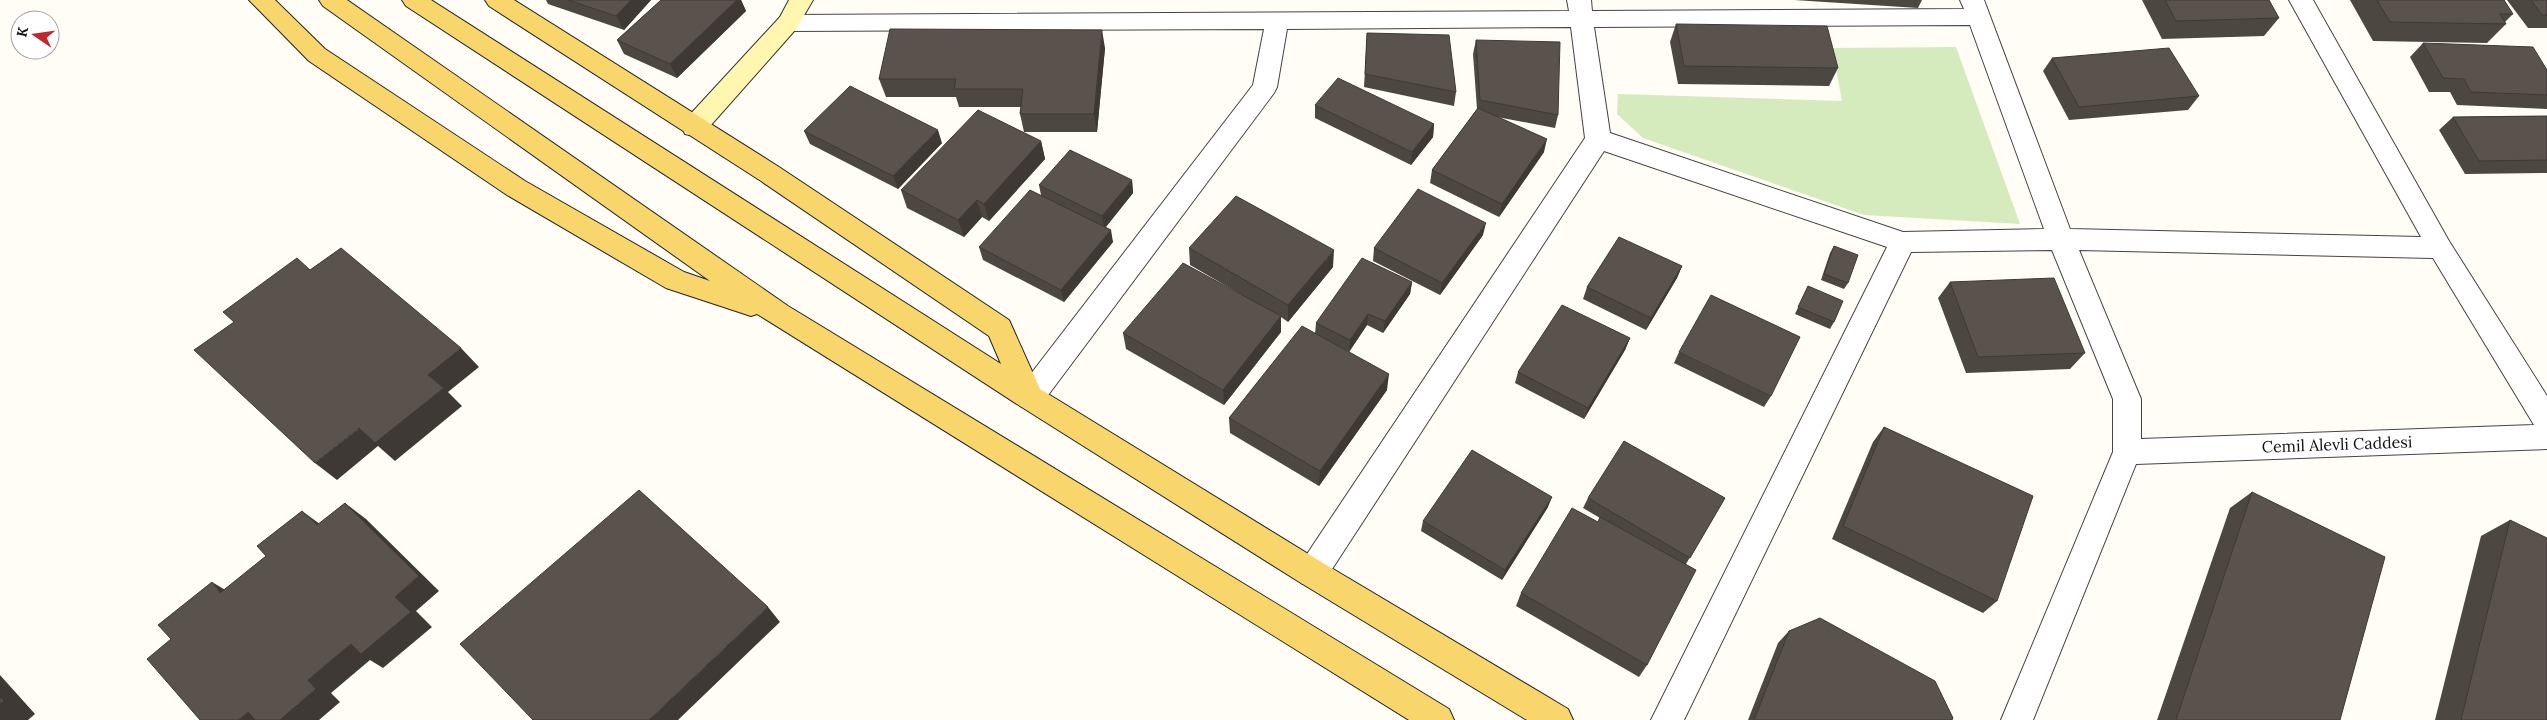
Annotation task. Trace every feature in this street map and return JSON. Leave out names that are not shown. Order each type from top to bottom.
[{"type":"main road","points":[[262,0],[317,55],[516,188],[675,280],[778,314]]},
{"type":"main road","points":[[331,0],[778,314],[1438,720]]},
{"type":"main road","points":[[414,0],[1030,398],[1312,573],[1557,720]]},
{"type":"main road","points":[[498,0],[770,174],[998,328],[1030,398]]},
{"type":"street","points":[[694,127],[788,23],[801,0]]},
{"type":"street","points":[[2301,0],[2440,248],[2547,421]]},
{"type":"street","points":[[788,23],[1277,20],[1580,10],[1975,9],[2061,239],[2127,398],[2127,452],[2017,720]]},
{"type":"street","points":[[1312,573],[1598,139],[1580,10]]},
{"type":"street","points":[[1030,398],[1265,87],[1277,20]]},
{"type":"street","points":[[1598,139],[1903,242],[2061,239],[2440,248]]},
{"type":"street","points":[[1667,720],[1903,242]]},
{"type":"street","name":"Cemil Alevli Caddesi","points":[[2127,452],[2547,436]]},
{"type":"green space","points":[[1956,47],[2020,224],[1864,215],[1643,138],[1617,114],[1618,94],[1842,101],[1832,48]]},
{"type":"building","points":[[568,0],[631,0],[616,16]]},
{"type":"building","points":[[661,0],[737,0],[670,64],[617,40]]},
{"type":"building","points":[[2165,0],[2269,0],[2279,18],[2176,21]]},
{"type":"building","points":[[2377,0],[2504,0],[2513,14],[2500,14],[2506,24],[2390,22]]},
{"type":"building","points":[[2531,0],[2547,0],[2547,15],[2542,15]]},
{"type":"building","points":[[1676,24],[1827,26],[1838,68],[1684,66]]},
{"type":"building","points":[[890,29],[1102,30],[1094,114],[1020,114],[1023,89],[954,89],[956,79],[879,79]]},
{"type":"building","points":[[1367,33],[1449,35],[1456,92],[1365,74]]},
{"type":"building","points":[[1476,40],[1560,42],[1558,115],[1480,100]]},
{"type":"building","points":[[2423,43],[2533,47],[2547,70],[2547,95],[2471,92],[2464,79],[2443,78]]},
{"type":"building","points":[[2169,48],[2199,96],[2079,107],[2052,58]]},
{"type":"building","points":[[1338,78],[1434,124],[1412,152],[1315,105]]},
{"type":"building","points":[[850,86],[938,130],[893,176],[804,131]]},
{"type":"building","points":[[1478,108],[1547,139],[1502,204],[1432,170]]},
{"type":"building","points":[[978,110],[1041,141],[984,204],[977,200],[958,220],[901,190]]},
{"type":"building","points":[[2547,116],[2547,160],[2479,161],[2453,117]]},
{"type":"building","points":[[1070,150],[1132,180],[1102,216],[1039,185]]},
{"type":"building","points":[[1418,189],[1486,223],[1442,283],[1374,248]]},
{"type":"building","points":[[1030,190],[1111,230],[1061,290],[979,247]]},
{"type":"building","points":[[1236,196],[1334,250],[1288,305],[1189,248]]},
{"type":"building","points":[[1619,237],[1682,266],[1651,318],[1587,287]]},
{"type":"building","points":[[1834,246],[1858,255],[1848,283],[1824,274]]},
{"type":"building","points":[[341,248],[461,348],[428,375],[444,388],[375,443],[359,428],[315,463],[194,350],[234,322],[223,312],[297,258],[310,270]]},
{"type":"building","points":[[1362,258],[1412,282],[1385,321],[1368,314],[1350,340],[1316,323]]},
{"type":"building","points":[[1183,263],[1281,316],[1223,390],[1123,333]]},
{"type":"building","points":[[2054,278],[2085,353],[1978,357],[1950,282]]},
{"type":"building","points":[[1808,286],[1843,301],[1834,322],[1798,307]]},
{"type":"building","points":[[1711,295],[1800,337],[1771,396],[1679,352]]},
{"type":"building","points":[[1562,305],[1630,338],[1588,408],[1518,372]]},
{"type":"building","points":[[1302,326],[1389,374],[1320,471],[1229,418]]},
{"type":"building","points":[[1884,427],[2033,496],[1997,601],[1843,526]]},
{"type":"building","points":[[1624,441],[1725,498],[1690,558],[1588,498]]},
{"type":"building","points":[[1472,450],[1552,497],[1505,570],[1423,521]]},
{"type":"building","points":[[639,490],[768,607],[649,720],[533,720],[460,644]]},
{"type":"building","points":[[2252,492],[2385,557],[2340,720],[2176,720]]},
{"type":"building","points":[[345,503],[419,576],[395,597],[411,612],[361,654],[351,644],[308,680],[316,689],[280,720],[255,720],[248,712],[238,720],[200,720],[147,659],[171,639],[158,625],[212,582],[220,593],[266,556],[257,546],[302,511],[317,525]]},
{"type":"building","points":[[1572,508],[1598,522],[1600,517],[1696,570],[1647,665],[1521,593]]},
{"type":"building","points":[[2510,520],[2547,538],[2547,720],[2461,720]]},
{"type":"building","points":[[1820,618],[1935,681],[1953,718],[1952,720],[1754,720],[1789,631]]}]
